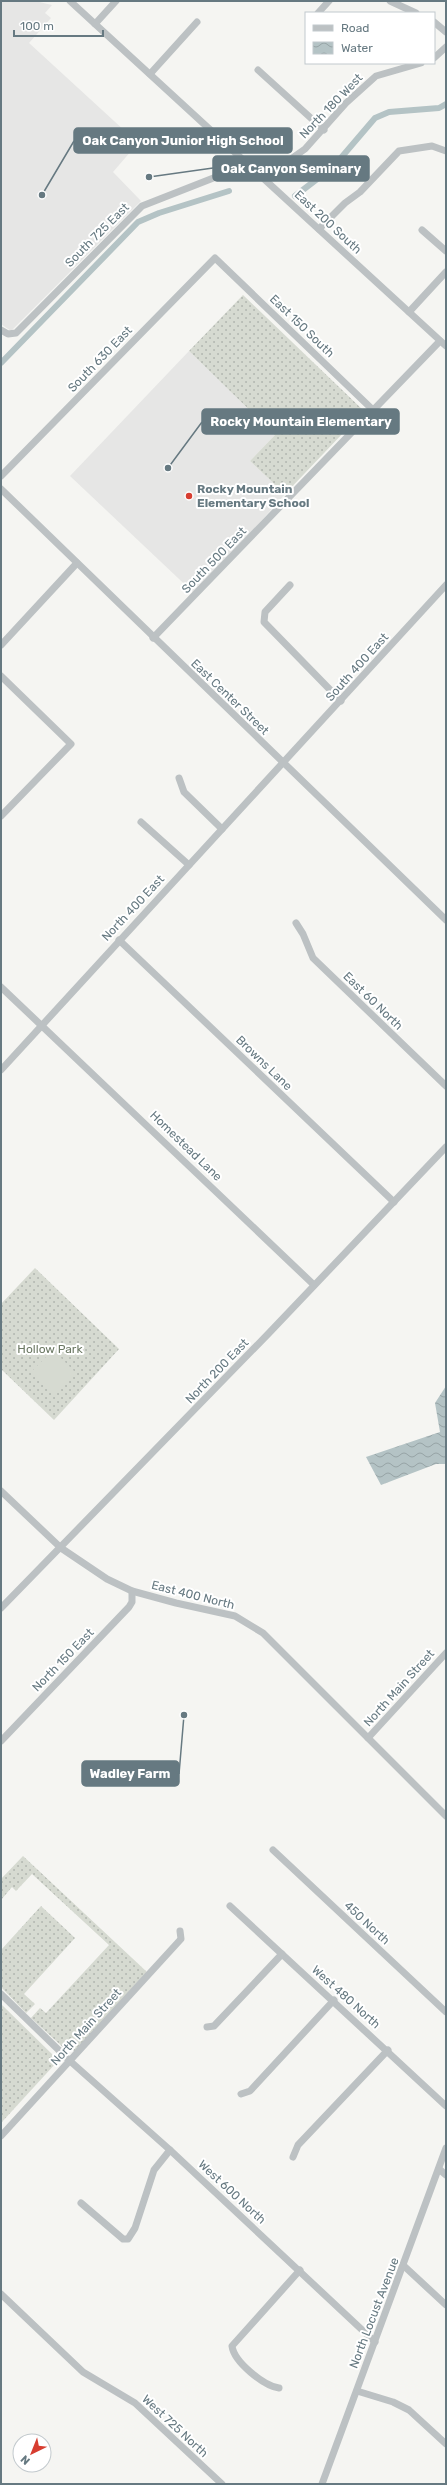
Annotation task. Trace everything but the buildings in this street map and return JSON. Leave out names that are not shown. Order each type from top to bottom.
[{"type":"street","name":"East 200 South","points":[[70,1],[446,346]]},
{"type":"street","points":[[95,24],[116,1]]},
{"type":"street","points":[[319,12],[329,1]]},
{"type":"street","points":[[390,1],[414,12]]},
{"type":"street","points":[[150,74],[197,22]]},
{"type":"street","points":[[435,23],[446,32]]},
{"type":"street","points":[[435,57],[446,46]]},
{"type":"street","name":"North 180 West","points":[[264,178],[304,149],[324,130],[346,104],[376,76],[418,64]]},
{"type":"street","points":[[258,70],[324,130]]},
{"type":"street","points":[[319,229],[345,203],[360,192],[399,151],[432,146],[446,152]]},
{"type":"street","name":"South 725 East","points":[[1,330],[8,334],[16,333],[142,206],[249,164]]},
{"type":"street","points":[[422,230],[446,251]]},
{"type":"street","name":"East 150 South","points":[[215,258],[373,410]]},
{"type":"street","name":"South 630 East","points":[[1,476],[215,258]]},
{"type":"street","points":[[409,312],[446,272]]},
{"type":"street","name":"South 500 East","points":[[153,638],[440,341]]},
{"type":"street","name":"East Center Street","points":[[1,488],[153,638],[446,920]]},
{"type":"street","points":[[1,645],[77,563]]},
{"type":"street","points":[[290,584],[265,612],[264,622],[341,701]]},
{"type":"street","name":"South 400 East","points":[[284,763],[446,585]]},
{"type":"street","points":[[1,676],[71,744],[1,816]]},
{"type":"street","name":"North 400 East","points":[[1,1070],[119,940],[284,763]]},
{"type":"street","points":[[179,778],[184,792],[222,829]]},
{"type":"street","points":[[141,822],[189,865]]},
{"type":"street","name":"East 60 North","points":[[296,923],[303,934],[313,958],[446,1086]]},
{"type":"street","name":"Browns Lane","points":[[119,940],[394,1202]]},
{"type":"street","name":"Homestead Lane","points":[[1,987],[41,1026],[49,1031],[314,1285]]},
{"type":"street","name":"North 200 East","points":[[1,1608],[61,1548],[446,1147]]},
{"type":"street","name":"East 400 North","points":[[1,1491],[61,1548],[107,1579],[132,1591],[176,1603],[207,1608],[235,1616],[263,1633],[446,1816]]},
{"type":"street","name":"North 150 East","points":[[1,1741],[129,1607],[132,1602],[132,1591]]},
{"type":"street","name":"North Main Street","points":[[368,1738],[446,1653]]},
{"type":"street","name":"450 North","points":[[273,1850],[446,2012]]},
{"type":"street","name":"West 480 North","points":[[230,1906],[334,2000],[446,2106]]},
{"type":"street","name":"North Main Street","points":[[1,2136],[181,1939],[180,1931]]},
{"type":"street","points":[[207,2027],[214,2026],[282,1954]]},
{"type":"street","name":"West 600 North","points":[[1,1994],[70,2061],[170,2150],[300,2270],[375,2342]]},
{"type":"street","points":[[241,2094],[250,2091],[334,2000]]},
{"type":"street","points":[[293,2157],[298,2145],[388,2050]]},
{"type":"street","name":"North Locust Avenue","points":[[322,2484],[404,2266],[446,2148]]},
{"type":"street","points":[[81,2203],[123,2239],[128,2239],[135,2228],[154,2170],[170,2150]]},
{"type":"street","points":[[439,2169],[446,2175]]},
{"type":"street","points":[[404,2266],[446,2305]]},
{"type":"street","points":[[279,2388],[266,2385],[236,2358],[232,2349],[234,2342],[300,2270]]},
{"type":"street","name":"West 725 North","points":[[1,2294],[83,2372],[135,2403],[222,2484]]},
{"type":"street","points":[[357,2391],[394,2402],[409,2410],[446,2444]]},
{"type":"shaded area","points":[[1,1],[35,1],[52,5],[45,13],[51,18],[29,43],[138,143],[113,172],[141,201],[11,331],[1,324]]},
{"type":"shaded area","points":[[189,351],[275,435],[250,461],[285,494],[196,595],[70,476]]},
{"type":"green space","points":[[243,295],[364,411],[285,494],[250,461],[275,435],[189,351]]},
{"type":"green space","name":"Hollow Park","points":[[35,1268],[119,1349],[54,1420],[1,1369],[1,1304]]},
{"type":"green space","points":[[53,1350],[75,1372],[54,1394],[31,1372]]},
{"type":"green space","points":[[23,1856],[147,1972],[75,2052],[71,2048],[65,2049],[31,2018],[40,2008],[46,2013],[109,1945],[32,1874],[16,1891],[12,1887],[1,1900],[1,1879]]},
{"type":"green space","points":[[41,1906],[75,1938],[24,1994],[35,2004],[26,2013],[1,1987],[1,1950]]},
{"type":"green space","points":[[1,2004],[56,2058],[56,2063],[1,2123]]},
{"type":"water","points":[[446,1386],[446,1464],[436,1464],[381,1485],[366,1457],[440,1432],[435,1403]]},
{"type":"waterway","points":[[295,196],[334,166],[375,118],[389,112],[439,108],[446,104]]},
{"type":"waterway","points":[[1,363],[138,222],[159,213],[229,191]]},
{"type":"place","name":"Oak Canyon Seminary","points":[[149,177]]},
{"type":"place","name":"Oak Canyon Junior High School","points":[[42,195]]},
{"type":"place","name":"Rocky Mountain Elementary","points":[[168,468]]},
{"type":"place","name":"Rocky Mountain Elementary School","points":[[189,496]]},
{"type":"place","name":"Wadley Farm","points":[[184,1715]]}]
